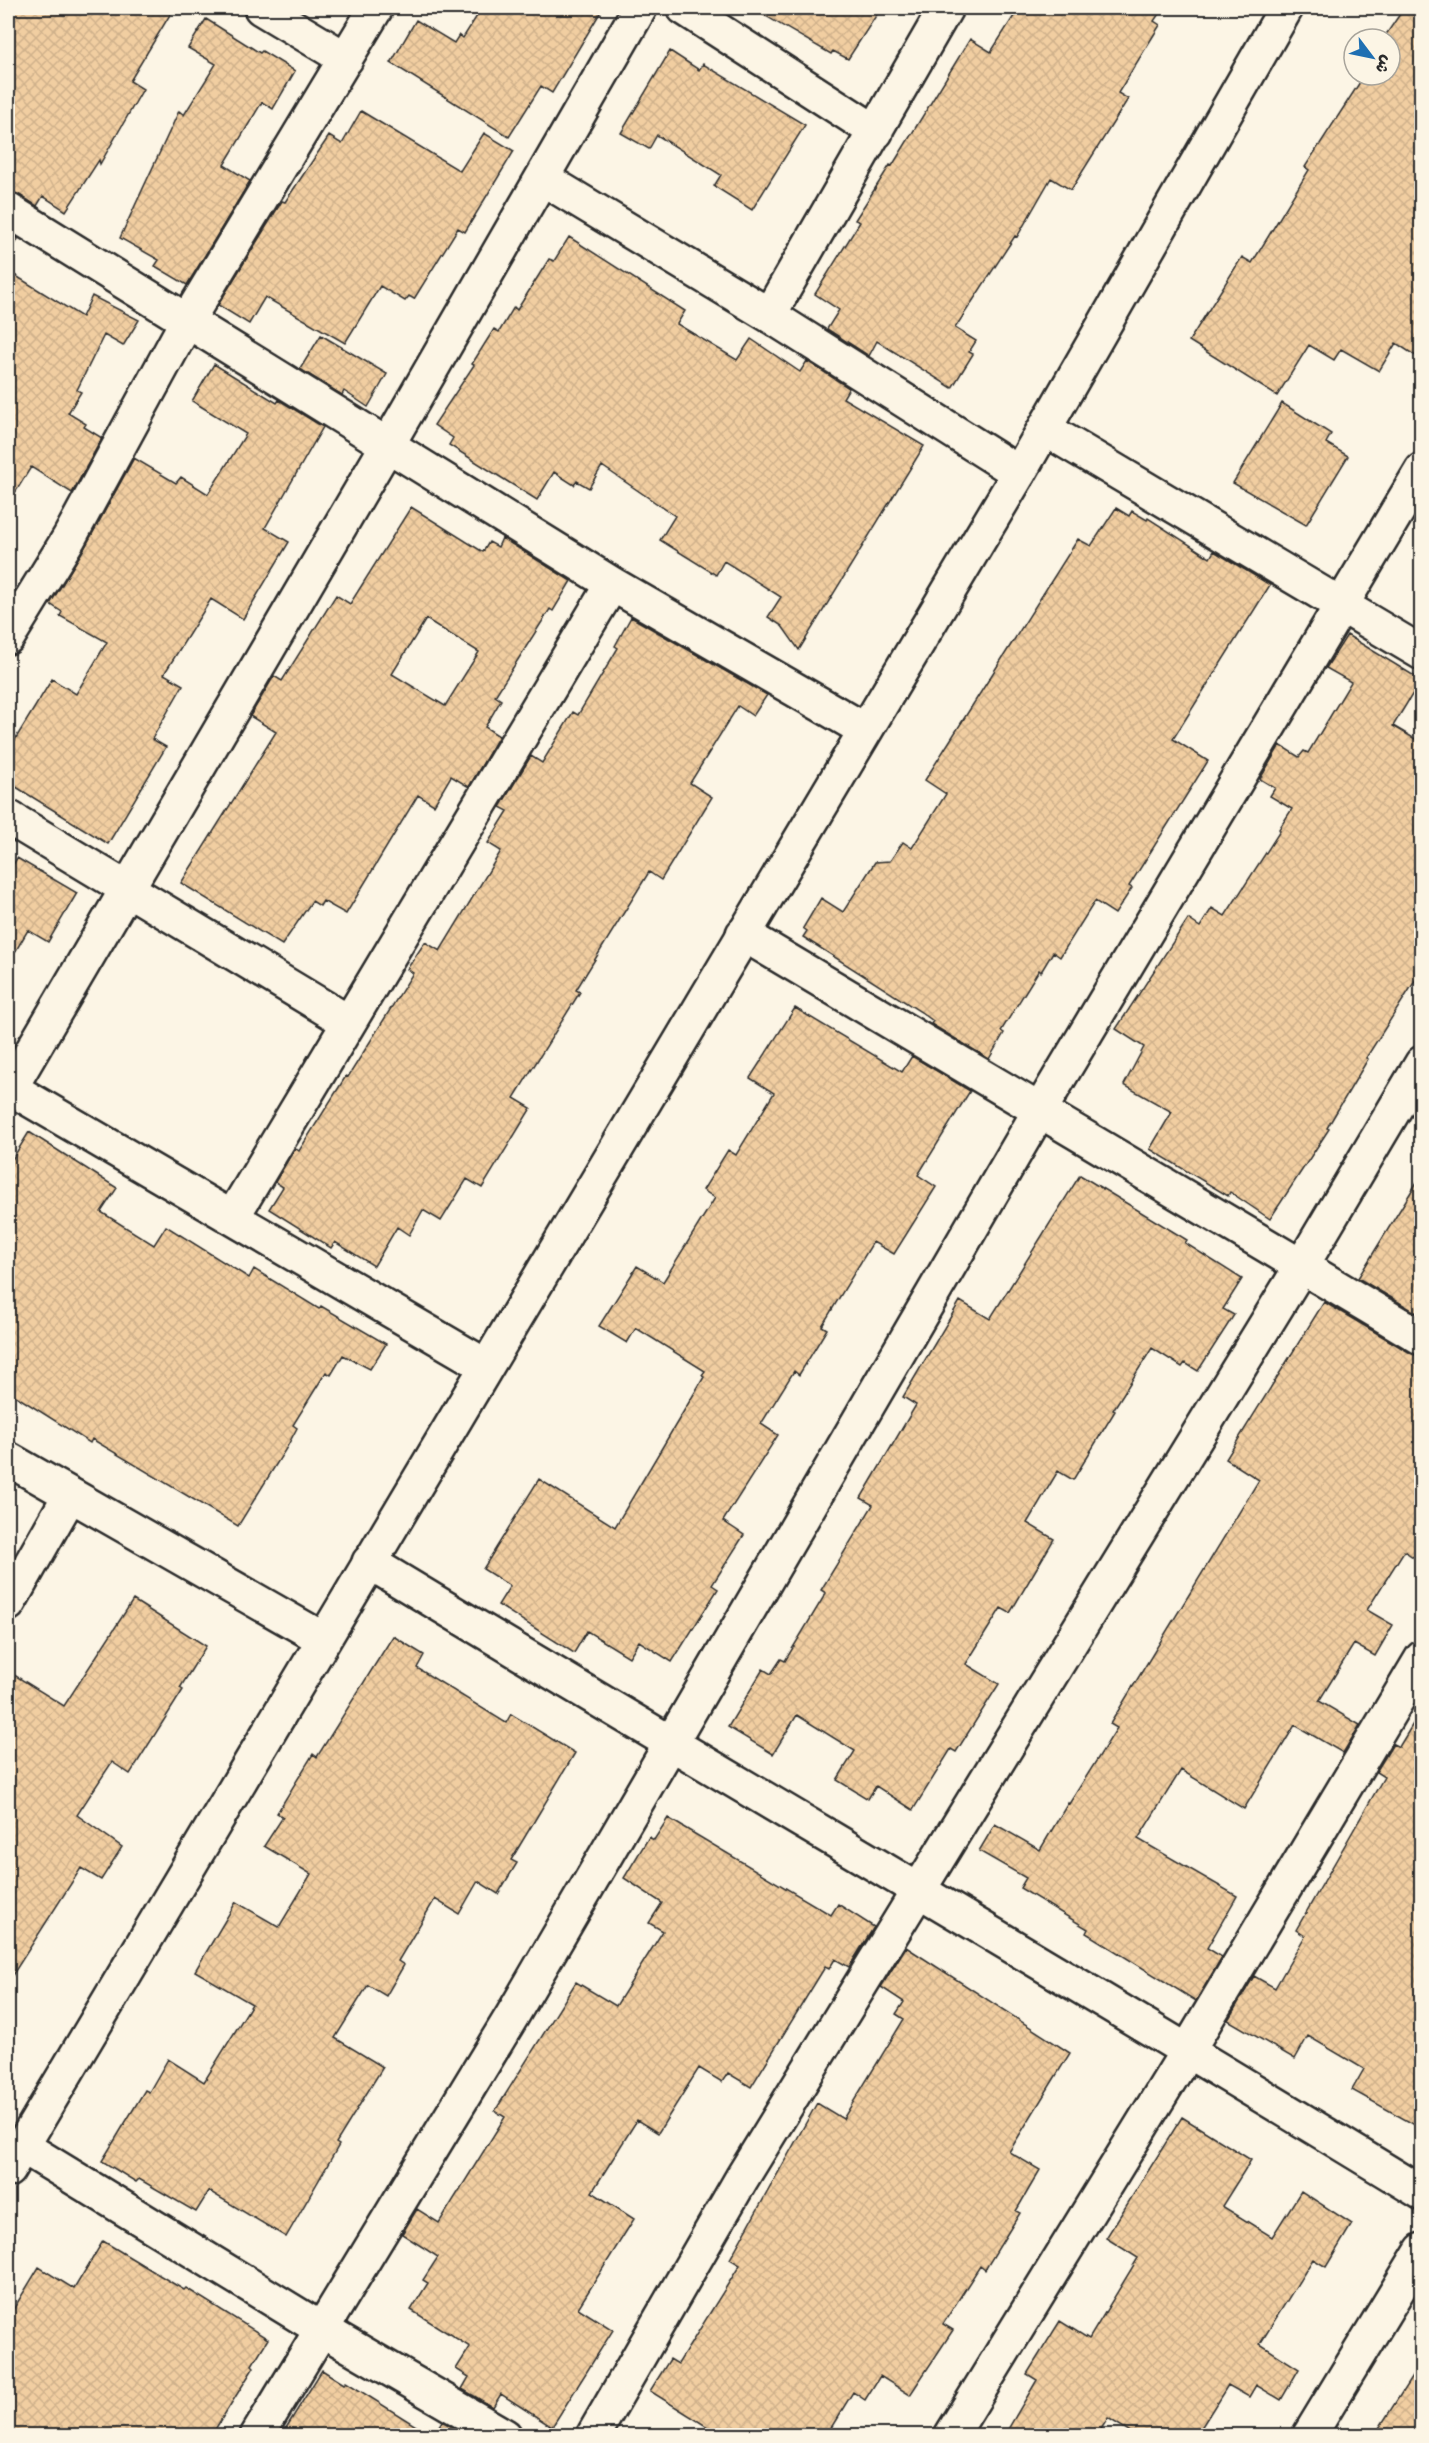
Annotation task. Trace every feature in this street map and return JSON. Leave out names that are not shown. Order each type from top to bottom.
[{"type":"street","points":[[261,8],[346,59]]},
{"type":"street","points":[[8,637],[69,538],[187,321],[376,8]]},
{"type":"street","points":[[486,1366],[232,1216],[9,1090],[387,446],[640,8]]},
{"type":"street","points":[[684,8],[876,132]]},
{"type":"street","points":[[769,315],[946,8]]},
{"type":"street","points":[[505,2436],[321,2329],[15,2158],[1019,473],[1286,8]]},
{"type":"street","points":[[542,178],[769,315],[1019,473]]},
{"type":"street","points":[[8,210],[612,584],[865,730]]},
{"type":"street","points":[[1045,429],[1422,653]]},
{"type":"street","points":[[257,2436],[512,2016],[1040,1110],[1422,470]]},
{"type":"street","points":[[232,1216],[612,584]]},
{"type":"street","points":[[8,817],[348,1022]]},
{"type":"street","points":[[743,934],[1422,1338]]},
{"type":"street","points":[[593,2436],[742,2178],[1301,1267],[1422,1063]]},
{"type":"street","points":[[8,1460],[323,1639]]},
{"type":"street","points":[[8,1604],[70,1496]]},
{"type":"street","points":[[369,1562],[671,1745],[920,1889],[1422,2193]]},
{"type":"street","points":[[951,2436],[1188,2050],[1422,1658]]},
{"type":"street","points":[[1309,2436],[1422,2250]]},
{"type":"building","points":[[8,8],[174,8],[130,81],[143,89],[100,164],[99,160],[66,211],[43,196],[37,206],[18,194],[8,191]]},
{"type":"building","points":[[482,8],[603,8],[552,93],[541,86],[509,137],[391,63],[416,20],[454,43],[459,35],[463,38]]},
{"type":"building","points":[[752,8],[881,8],[848,59],[833,51],[831,54]]},
{"type":"building","points":[[1019,8],[1163,8],[1154,21],[1160,25],[1118,93],[1128,99],[1071,190],[1051,178],[1017,237],[1015,236],[955,328],[976,341],[969,352],[973,354],[952,388],[877,341],[869,356],[827,329],[839,310],[815,294],[860,222],[855,220],[890,165],[892,166],[970,39],[991,52]]},
{"type":"building","points":[[1404,8],[1422,8],[1422,360],[1396,343],[1379,371],[1341,349],[1334,360],[1309,345],[1277,396],[1189,341],[1242,257],[1252,263],[1309,170],[1305,167],[1357,87],[1402,87],[1402,27],[1391,27]]},
{"type":"building","points":[[206,19],[260,53],[262,51],[295,71],[273,109],[262,102],[224,165],[250,181],[187,285],[155,266],[159,260],[120,238],[179,111],[184,115],[216,64],[188,48]]},
{"type":"building","points":[[670,51],[699,70],[703,64],[805,125],[752,210],[714,186],[721,175],[657,135],[649,149],[621,133]]},
{"type":"building","points":[[361,111],[460,171],[484,133],[514,151],[465,232],[458,228],[414,299],[409,296],[405,301],[380,286],[345,343],[265,297],[249,324],[218,305],[282,201],[285,202],[329,136],[342,144]]},
{"type":"building","points":[[8,232],[18,239],[8,258]]},
{"type":"building","points":[[569,237],[685,311],[677,324],[737,360],[751,339],[800,372],[807,361],[849,388],[843,398],[924,446],[799,650],[782,626],[768,617],[781,597],[724,561],[716,575],[660,540],[675,516],[602,466],[589,488],[577,481],[574,485],[554,472],[537,500],[449,445],[453,438],[434,425],[474,365],[472,364],[494,329],[499,332],[514,307],[517,310],[549,259],[554,261]]},
{"type":"building","points":[[8,271],[82,317],[92,296],[139,320],[123,346],[104,335],[77,390],[81,392],[68,413],[86,424],[84,427],[102,438],[72,493],[31,467],[8,504]]},
{"type":"building","points":[[321,335],[387,374],[368,407],[344,391],[342,395],[300,369]]},
{"type":"building","points":[[214,364],[277,403],[279,400],[323,427],[265,528],[289,542],[243,619],[211,599],[164,674],[183,685],[152,739],[166,747],[108,844],[8,782],[8,751],[52,679],[76,694],[107,642],[60,616],[62,612],[50,604],[85,547],[134,458],[176,483],[181,477],[208,494],[246,434],[192,401]]},
{"type":"building","points":[[1282,403],[1331,434],[1326,443],[1348,456],[1306,525],[1233,483]]},
{"type":"building","points":[[411,507],[483,552],[489,542],[498,547],[502,538],[571,581],[553,611],[550,609],[495,696],[501,700],[485,727],[499,736],[469,787],[451,776],[434,805],[418,795],[346,914],[323,901],[320,906],[312,901],[282,945],[181,883],[276,732],[250,716],[274,676],[282,681],[336,595],[350,604]],"holes":[[[426,619],[479,652],[445,706],[392,674]]]},
{"type":"building","points":[[1116,508],[1129,516],[1132,511],[1147,520],[1148,518],[1210,558],[1214,551],[1270,585],[1173,739],[1208,761],[1129,886],[1132,888],[1115,914],[1095,901],[1060,957],[1053,952],[1041,972],[1039,970],[1001,1031],[1004,1033],[989,1059],[931,1024],[933,1021],[921,1012],[803,937],[807,931],[803,928],[821,898],[843,912],[875,862],[890,861],[903,842],[912,848],[946,794],[925,780],[1078,539],[1091,546]]},
{"type":"building","points":[[631,617],[767,695],[753,716],[738,706],[690,783],[712,797],[661,880],[649,872],[576,990],[580,992],[514,1098],[531,1108],[482,1188],[467,1179],[441,1221],[423,1210],[409,1235],[397,1227],[374,1266],[335,1242],[331,1248],[269,1209],[283,1187],[275,1182],[295,1148],[299,1151],[346,1076],[348,1077],[413,973],[407,969],[425,942],[440,951],[501,851],[488,843],[508,811],[500,807],[531,756],[542,763],[573,712],[578,715],[618,648],[615,646]]},
{"type":"building","points":[[1347,635],[1421,680],[1393,726],[1422,743],[1422,970],[1366,1058],[1368,1059],[1327,1128],[1329,1129],[1270,1219],[1230,1192],[1228,1196],[1150,1149],[1172,1112],[1124,1085],[1144,1047],[1116,1029],[1188,919],[1200,927],[1212,908],[1225,916],[1280,831],[1279,829],[1292,809],[1270,796],[1275,788],[1260,779],[1280,745],[1299,757],[1304,751],[1308,753],[1351,682],[1326,668]]},
{"type":"building","points":[[17,858],[77,893],[48,942],[28,930],[8,964],[8,874]]},
{"type":"building","points":[[795,1008],[902,1072],[912,1056],[970,1091],[918,1175],[936,1187],[894,1254],[873,1242],[822,1326],[827,1329],[799,1375],[794,1371],[761,1424],[778,1435],[723,1521],[744,1535],[712,1585],[718,1589],[672,1662],[639,1641],[629,1657],[587,1631],[574,1653],[498,1605],[510,1586],[483,1569],[539,1479],[615,1527],[704,1377],[702,1375],[705,1371],[636,1328],[627,1343],[599,1326],[637,1266],[663,1282],[715,1198],[703,1190],[728,1150],[736,1155],[774,1093],[750,1078]]},
{"type":"building","points":[[29,1132],[117,1188],[101,1212],[154,1245],[166,1226],[249,1278],[254,1269],[319,1309],[321,1306],[386,1344],[370,1369],[343,1355],[331,1375],[326,1372],[293,1425],[297,1428],[287,1447],[238,1526],[92,1439],[90,1443],[8,1391],[8,1166]]},
{"type":"building","points":[[1422,1174],[1422,1316],[1358,1278]]},
{"type":"building","points":[[1080,1175],[1187,1240],[1185,1243],[1242,1279],[1223,1309],[1234,1315],[1198,1371],[1185,1363],[1182,1367],[1152,1348],[1073,1480],[1058,1471],[1027,1523],[1054,1539],[1010,1613],[1001,1608],[966,1664],[999,1684],[956,1752],[951,1749],[913,1810],[876,1786],[868,1799],[837,1780],[855,1751],[797,1715],[773,1754],[728,1727],[763,1669],[771,1674],[781,1659],[785,1661],[826,1593],[821,1590],[873,1505],[861,1498],[916,1405],[903,1397],[960,1301],[990,1319]]},
{"type":"building","points":[[1324,1302],[1412,1354],[1422,1357],[1422,1563],[1404,1551],[1367,1610],[1393,1625],[1375,1656],[1354,1644],[1319,1701],[1360,1725],[1343,1753],[1295,1725],[1244,1809],[1181,1770],[1138,1839],[1237,1896],[1207,1948],[1222,1957],[1196,2001],[1086,1933],[1088,1929],[1020,1888],[1026,1878],[979,1851],[995,1824],[1040,1850],[1117,1728],[1110,1724],[1259,1480],[1226,1459]]},
{"type":"building","points":[[133,1600],[206,1646],[180,1688],[183,1690],[130,1774],[112,1762],[77,1815],[122,1847],[101,1880],[81,1868],[8,1982],[8,1671],[64,1706]]},
{"type":"building","points":[[393,1636],[424,1655],[417,1668],[506,1723],[511,1714],[575,1753],[511,1860],[517,1863],[498,1894],[478,1881],[459,1914],[435,1899],[398,1961],[404,1965],[386,1996],[368,1985],[335,2038],[383,2067],[336,2143],[339,2145],[286,2237],[209,2191],[196,2212],[139,2179],[136,2182],[102,2161],[145,2090],[149,2092],[168,2059],[204,2082],[252,2004],[195,1971],[236,1902],[279,1927],[311,1874],[264,1846],[283,1817],[277,1813],[313,1754],[317,1757]]},
{"type":"building","points":[[1422,1709],[1422,2129],[1352,2090],[1364,2069],[1308,2036],[1295,2059],[1228,2020],[1254,1976],[1275,1988],[1305,1936],[1296,1930],[1384,1777],[1376,1772],[1393,1744],[1399,1747]]},
{"type":"building","points":[[668,1818],[831,1915],[838,1904],[874,1927],[849,1967],[835,1959],[829,1969],[825,1967],[751,2087],[728,2073],[722,2082],[699,2068],[658,2133],[637,2120],[592,2192],[634,2219],[578,2308],[613,2330],[552,2427],[501,2394],[493,2407],[462,2389],[469,2377],[456,2369],[470,2347],[411,2310],[428,2283],[423,2280],[438,2257],[402,2234],[417,2209],[439,2223],[505,2117],[495,2111],[576,1982],[616,2006],[663,1931],[649,1923],[662,1903],[624,1878],[649,1837],[654,1840]]},
{"type":"building","points":[[906,1947],[1070,2053],[1009,2152],[1040,2170],[1016,2211],[1020,2213],[985,2270],[980,2266],[943,2324],[953,2330],[910,2395],[880,2376],[865,2400],[853,2392],[826,2436],[722,2436],[650,2391],[670,2359],[678,2364],[740,2265],[730,2259],[817,2103],[843,2119],[904,2019],[896,2014],[904,2002],[881,1987]]},
{"type":"building","points":[[1182,2117],[1251,2160],[1222,2206],[1272,2237],[1301,2191],[1352,2224],[1326,2267],[1313,2259],[1260,2344],[1299,2369],[1281,2400],[1256,2385],[1249,2397],[1228,2385],[1196,2436],[1137,2436],[1108,2418],[1097,2436],[1004,2436],[1037,2380],[1027,2374],[1060,2321],[1089,2339],[1138,2258],[1106,2238]]},
{"type":"building","points":[[103,2241],[184,2290],[186,2288],[268,2339],[252,2365],[254,2367],[211,2436],[8,2436],[8,2318],[39,2267],[74,2289]]},
{"type":"building","points":[[1422,2361],[1422,2436],[1374,2436]]},
{"type":"building","points":[[322,2370],[344,2384],[346,2382],[432,2436],[281,2436]]},
{"type":"building","points":[[442,2421],[467,2436],[433,2436]]}]
